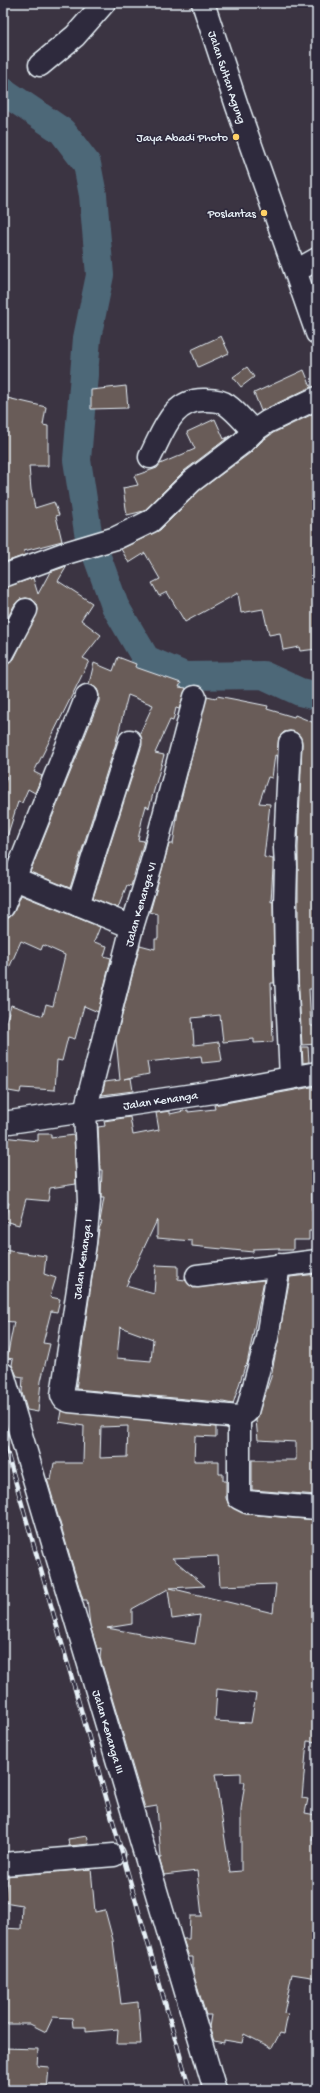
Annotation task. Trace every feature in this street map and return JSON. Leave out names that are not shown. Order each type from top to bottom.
[{"type":"main road","points":[[40,65],[75,36],[104,3]]},
{"type":"main road","name":"Jalan Sultan Agung","points":[[203,3],[237,106],[317,332]]},
{"type":"main road","points":[[296,271],[317,260]]},
{"type":"main road","points":[[3,576],[66,553],[116,538],[151,521],[192,481],[242,443],[266,422],[317,398]]},
{"type":"main road","points":[[150,457],[172,414],[189,402],[202,399],[214,400],[226,404],[254,431]]},
{"type":"main road","points":[[3,653],[26,610]]},
{"type":"main road","points":[[3,907],[9,876],[87,696]]},
{"type":"main road","name":"Jalan Kenanga VI","points":[[85,1111],[132,927],[151,865],[195,697]]},
{"type":"main road","points":[[78,905],[130,741]]},
{"type":"main road","points":[[290,743],[285,848],[285,903],[286,975],[291,1077]]},
{"type":"main road","points":[[9,876],[132,927]]},
{"type":"main road","name":"Jalan Kenanga","points":[[3,1123],[221,1091],[317,1073]]},
{"type":"main road","name":"Jalan Kenanga I","points":[[85,1111],[89,1202],[85,1243],[62,1395],[64,1399],[70,1401],[238,1417]]},
{"type":"main road","points":[[197,1276],[317,1261]]},
{"type":"main road","points":[[279,1265],[267,1338],[247,1412],[238,1417],[239,1498],[247,1502],[317,1508]]},
{"type":"main road","name":"Jalan Kenanga III","points":[[3,1374],[214,2090]]},
{"type":"main road","points":[[3,1864],[114,1855]]},
{"type":"building","points":[[221,336],[229,353],[198,367],[191,350]]},
{"type":"building","points":[[247,367],[254,377],[241,387],[233,377]]},
{"type":"building","points":[[304,370],[311,387],[261,411],[254,393]]},
{"type":"building","points":[[126,386],[128,408],[91,409],[91,390]]},
{"type":"building","points":[[3,397],[46,407],[43,425],[48,426],[48,466],[29,466],[31,490],[35,508],[54,502],[59,515],[56,516],[62,541],[24,551],[25,555],[3,563]]},
{"type":"building","points":[[317,412],[317,649],[300,651],[299,647],[283,650],[280,633],[269,635],[263,609],[241,613],[238,593],[185,622],[167,592],[159,596],[152,583],[160,579],[145,553],[129,563],[121,549],[160,530],[200,490],[250,453],[273,433]]},
{"type":"building","points":[[215,419],[224,439],[230,436],[184,471],[144,511],[127,515],[123,488],[138,485],[134,476],[157,468],[160,464],[195,449],[187,432]]},
{"type":"building","points":[[67,566],[58,581],[92,603],[81,620],[101,635],[83,658],[89,661],[34,772],[42,776],[35,793],[28,789],[22,803],[18,802],[6,840],[3,840],[3,787],[7,777],[3,775],[3,673],[7,664],[14,659],[38,610],[37,604],[32,599],[20,599],[15,604],[3,626],[3,588],[33,578],[38,594],[50,572]]},
{"type":"building","points":[[118,657],[136,664],[135,667],[181,683],[179,687],[186,688],[179,709],[176,708],[173,721],[170,720],[155,753],[164,755],[149,808],[146,806],[142,820],[138,840],[144,841],[131,886],[127,885],[118,908],[93,898],[142,745],[140,733],[153,705],[128,695],[115,746],[70,888],[30,872],[99,701],[97,689],[89,684],[94,663],[113,671]]},
{"type":"building","points":[[207,696],[216,698],[217,696],[268,706],[267,709],[294,717],[295,715],[317,724],[317,989],[309,989],[311,1026],[317,1026],[317,1044],[302,1045],[298,975],[298,848],[302,744],[301,738],[297,733],[290,731],[284,732],[279,737],[277,756],[275,755],[272,778],[268,777],[259,803],[270,804],[264,857],[273,859],[271,902],[273,901],[274,983],[271,983],[273,1042],[254,1043],[254,1039],[223,1042],[220,1015],[192,1018],[194,1045],[219,1042],[222,1061],[202,1063],[201,1056],[147,1062],[149,1074],[124,1079],[131,1078],[133,1091],[102,1095],[105,1082],[120,1080],[116,1039],[140,945],[155,949],[155,939],[158,939],[158,914],[150,912],[169,844],[173,844],[178,811]]},
{"type":"building","points":[[21,895],[100,927],[94,942],[107,946],[104,956],[111,958],[98,1012],[84,1006],[75,1039],[68,1037],[62,1061],[57,1060],[55,1090],[21,1088],[20,1093],[3,1090],[3,1032],[11,1005],[43,1016],[46,1004],[53,1006],[65,955],[43,945],[41,950],[21,941],[3,982],[3,920],[10,917],[14,912]]},
{"type":"building","points":[[302,1047],[308,1047],[309,1062],[303,1063]]},
{"type":"building","points":[[317,1086],[317,1185],[312,1185],[312,1211],[317,1210],[317,1231],[309,1231],[309,1240],[293,1240],[293,1250],[279,1250],[279,1248],[253,1249],[253,1252],[192,1246],[192,1241],[157,1238],[157,1220],[126,1286],[154,1294],[156,1265],[178,1266],[178,1279],[185,1280],[193,1288],[264,1280],[247,1364],[245,1366],[233,1404],[218,1401],[76,1389],[99,1229],[102,1222],[100,1221],[104,1198],[101,1198],[102,1170],[100,1170],[98,1127],[105,1126],[104,1121],[130,1117],[133,1135],[159,1130],[156,1113],[170,1111],[170,1114],[188,1110],[188,1112],[215,1109],[214,1105]],"holes":[[[120,1327],[153,1339],[151,1361],[117,1358]]]},
{"type":"building","points":[[38,1134],[51,1134],[51,1138],[74,1135],[76,1184],[50,1188],[48,1201],[26,1199],[19,1225],[4,1221],[9,1203],[3,1202],[3,1137],[38,1141]]},
{"type":"building","points":[[3,1250],[46,1256],[44,1274],[56,1278],[50,1297],[60,1299],[57,1312],[51,1311],[43,1343],[50,1344],[41,1381],[38,1412],[27,1410],[22,1393],[23,1377],[17,1376],[12,1365],[13,1359],[7,1358],[14,1322],[3,1321]]},
{"type":"building","points":[[317,1274],[317,1495],[252,1490],[252,1460],[296,1460],[296,1442],[258,1440],[256,1420],[271,1377],[290,1277]]},
{"type":"building","points":[[61,1411],[216,1427],[216,1437],[195,1436],[194,1461],[219,1461],[219,1474],[223,1474],[223,1481],[226,1481],[226,1498],[229,1505],[246,1514],[317,1520],[317,1742],[307,1741],[302,1798],[308,1799],[305,1813],[316,1815],[312,1840],[317,1840],[317,1978],[292,1974],[284,2013],[288,2014],[284,2034],[280,2033],[272,2048],[244,2034],[242,2043],[224,2040],[224,2043],[214,2041],[209,2027],[211,2015],[206,2015],[193,1973],[193,1957],[189,1957],[183,1939],[189,1939],[190,1916],[202,1916],[197,1871],[164,1875],[159,1858],[161,1858],[157,1806],[145,1808],[100,1658],[101,1648],[97,1649],[90,1625],[87,1600],[83,1600],[47,1479],[51,1480],[54,1463],[83,1463],[84,1426],[59,1422]],"holes":[[[128,1426],[127,1457],[100,1458],[101,1427]],[[218,1556],[220,1586],[276,1584],[273,1613],[170,1588],[205,1586],[172,1558]],[[168,1589],[172,1619],[200,1615],[195,1644],[107,1628],[132,1624],[132,1609]],[[217,1689],[256,1694],[251,1723],[215,1721]],[[241,1773],[241,1782],[245,1782],[241,1809],[241,1871],[230,1872],[215,1774]]]},
{"type":"building","points":[[87,1836],[89,1844],[69,1846],[68,1839]]},
{"type":"building","points":[[91,1869],[95,1912],[105,1910],[113,1940],[121,2004],[138,2002],[141,2044],[117,2044],[118,2029],[86,2032],[86,2027],[73,2027],[72,2018],[53,2017],[46,2032],[30,2024],[3,2024],[3,1928],[21,1929],[22,1905],[4,1902],[7,1880],[5,1880],[5,1876]]},
{"type":"building","points":[[3,2048],[38,2049],[37,2066],[49,2067],[47,2090],[3,2090]]},
{"type":"waterway","points":[[3,91],[62,131],[87,164],[93,195],[100,275],[87,338],[77,460],[88,532],[115,606],[146,659],[185,676],[263,675],[300,692],[317,696]]},
{"type":"railway","points":[[3,1438],[190,2090]]},
{"type":"place","name":"Jaya Abadi Photo","points":[[236,137]]},
{"type":"place","name":"Poslantas","points":[[264,213]]}]
